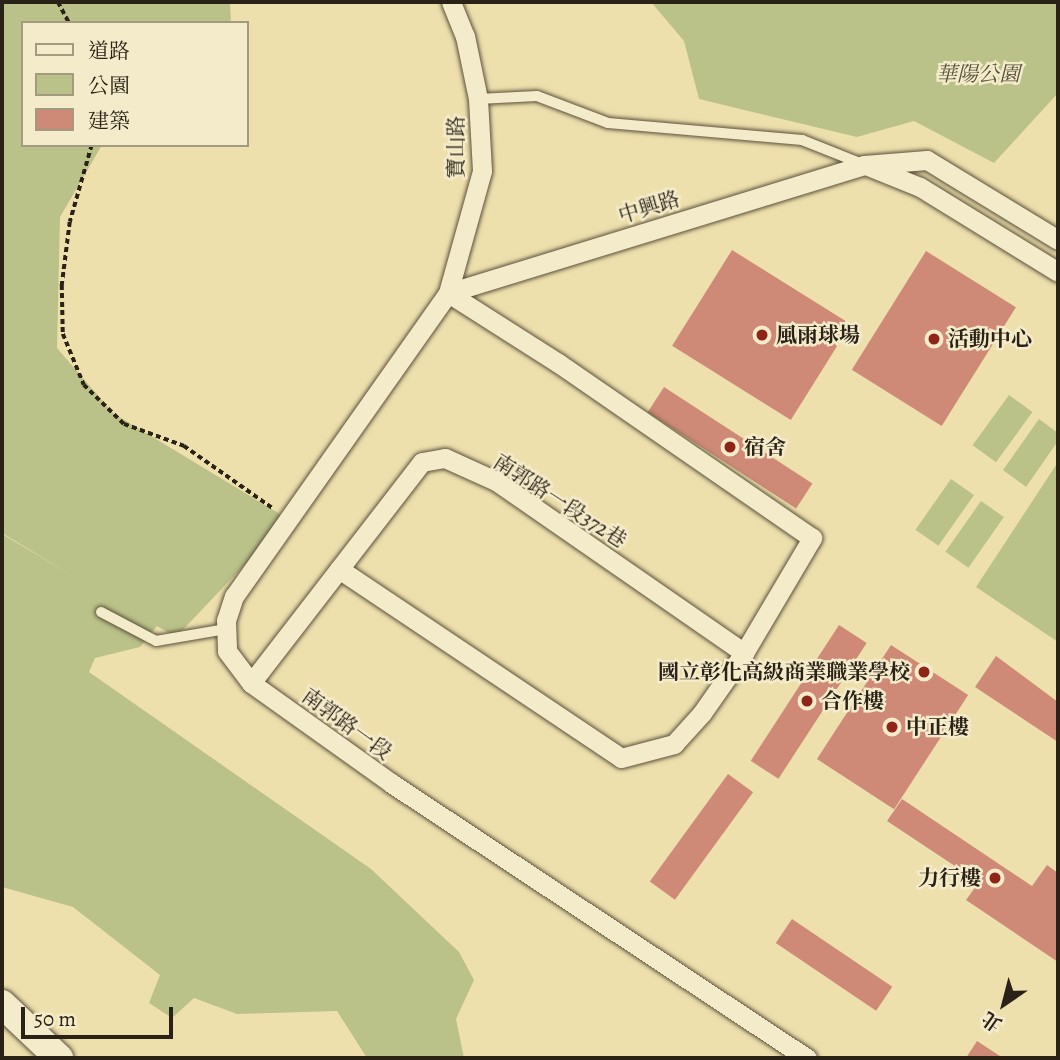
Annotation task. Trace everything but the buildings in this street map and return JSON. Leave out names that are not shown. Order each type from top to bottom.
[{"type":"main road","points":[[2,1004],[59,1058]]},
{"type":"street","name":"寶山路","points":[[448,293],[482,171],[478,99],[465,36],[451,2]]},
{"type":"street","name":"中興路","points":[[448,293],[864,165],[927,160],[1058,240]]},
{"type":"street","points":[[864,165],[920,187],[1058,272]]},
{"type":"street","points":[[339,569],[621,758],[674,744],[744,653],[812,538],[558,363],[448,293]]},
{"type":"street","name":"南郭路一段","points":[[448,293],[234,596],[226,629],[227,651],[251,683],[391,783],[807,1058]]},
{"type":"street","name":"南郭路一段372巷","points":[[251,683],[422,462],[445,458],[496,481],[744,653]]},
{"type":"lane","points":[[478,99],[537,96],[608,123],[802,140],[864,165]]},
{"type":"lane","points":[[101,612],[156,641],[226,629]]},
{"type":"path","points":[[58,2],[68,21]]},
{"type":"path","points":[[91,147],[70,222],[62,285],[63,334],[84,385],[124,424],[184,446],[288,519]]},
{"type":"green space","points":[[2,2],[230,2],[231,21],[21,21],[21,147],[101,147],[60,217],[57,348],[113,413],[288,519],[176,637],[157,626],[140,647],[95,658],[89,672],[371,869],[459,952],[474,980],[456,1019],[464,1058],[367,1058],[337,1011],[237,1014],[194,998],[172,1018],[149,1003],[160,975],[73,907],[2,887],[2,534],[73,576],[2,533]]},
{"type":"green space","name":"華陽公園","points":[[651,2],[1058,2],[1058,93],[994,163],[914,121],[857,137],[699,99],[684,41]]},
{"type":"green space","points":[[1009,395],[1032,412],[996,462],[973,445]]},
{"type":"green space","points":[[1039,419],[1058,433],[1058,441],[1026,487],[1003,470]]},
{"type":"green space","points":[[1058,462],[1058,642],[976,587]]},
{"type":"green space","points":[[951,479],[974,495],[938,546],[915,530]]},
{"type":"green space","points":[[981,501],[1004,517],[968,568],[945,552]]},
{"type":"place","name":"風雨球場","points":[[762,335]]},
{"type":"place","name":"活動中心","points":[[934,339]]},
{"type":"place","name":"宿舍","points":[[730,447]]},
{"type":"place","name":"國立彰化高級商業職業學校","points":[[924,672]]},
{"type":"place","name":"合作樓","points":[[807,701]]},
{"type":"place","name":"中正樓","points":[[892,727]]},
{"type":"place","name":"力行樓","points":[[995,878]]}]
